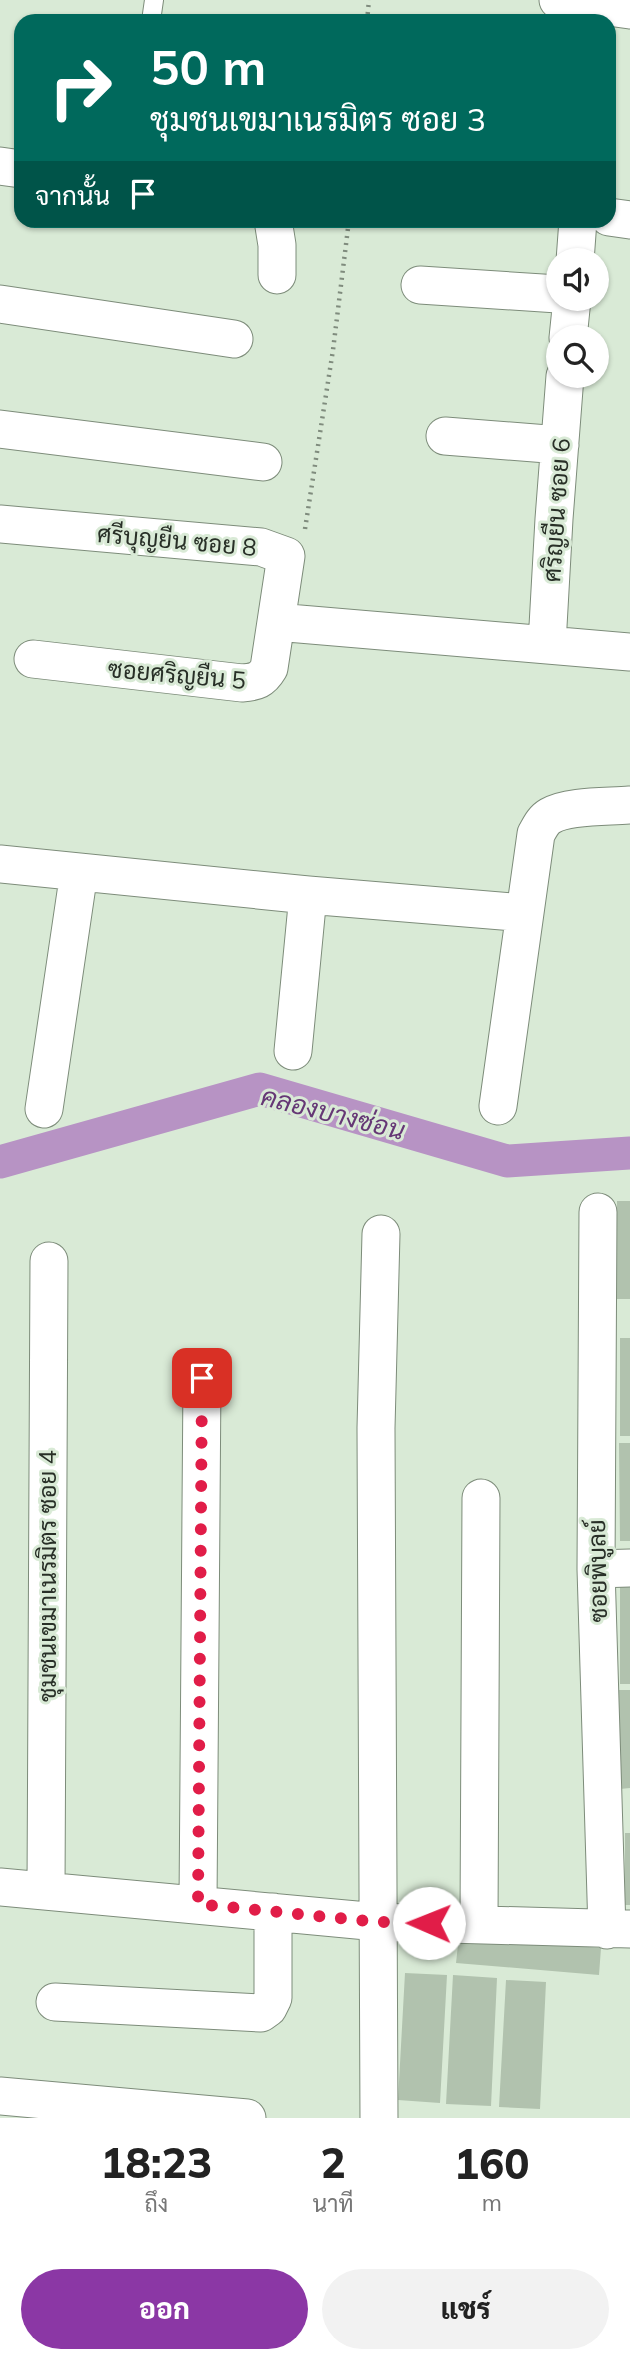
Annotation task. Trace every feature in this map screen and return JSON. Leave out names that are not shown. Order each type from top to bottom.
[{"type":"street","points":[[558,0],[630,10]]},
{"type":"street","points":[[275,228],[277,275]]},
{"type":"street","points":[[576,248],[577,228]]},
{"type":"street","points":[[421,285],[546,293]]},
{"type":"street","points":[[0,304],[234,339]]},
{"type":"street","name":"ศริญยืน ซอย 6","points":[[547,644],[564,388]]},
{"type":"street","points":[[0,429],[263,462]]},
{"type":"street","points":[[445,436],[560,445]]},
{"type":"street","name":"ศรีบุญยืน ซอย 8","points":[[0,524],[261,547],[286,556],[276,622]]},
{"type":"street","points":[[276,622],[630,652]]},
{"type":"street","name":"ซอยศริญยืน 5","points":[[33,660],[242,683],[254,682],[264,677],[269,667],[276,622]]},
{"type":"street","points":[[498,1106],[536,834],[542,822],[563,811],[630,805]]},
{"type":"street","points":[[0,864],[309,895],[526,913]]},
{"type":"street","points":[[44,1109],[79,872]]},
{"type":"street","points":[[293,1051],[309,895]]},
{"type":"street","name":"ซอยพิบูลย์","points":[[598,1212],[614,1320],[613,1569],[618,1930]]},
{"type":"street","points":[[379,2118],[376,1428],[381,1234]]},
{"type":"street","name":"ชุมชนเขมาเนรมิตร ซอย 4","points":[[46,1891],[49,1261]]},
{"type":"street","points":[[198,1904],[202,1378]]},
{"type":"street","points":[[479,1923],[481,1498]]},
{"type":"street","points":[[0,1887],[378,1922],[479,1923],[618,1930]]},
{"type":"street","points":[[55,2002],[261,2013],[268,2008],[273,1997],[273,1912]]},
{"type":"street","points":[[0,2096],[140,2113],[247,2118]]},
{"type":"path","points":[[286,556],[301,545],[304,532],[333,350],[348,228]]},
{"type":"building","points":[[617,1201],[630,1201],[630,1299],[617,1299]]},
{"type":"building","points":[[620,1338],[630,1338],[630,1436],[620,1436]]},
{"type":"building","points":[[619,1443],[630,1443],[630,1541],[620,1541]]},
{"type":"building","points":[[620,1586],[630,1586],[630,1684],[620,1684]]},
{"type":"building","points":[[619,1690],[630,1690],[630,1788],[620,1789]]},
{"type":"building","points":[[625,1833],[630,1833],[630,1905],[625,1905]]},
{"type":"building","points":[[459,1936],[601,1948],[599,1975],[456,1963]]},
{"type":"building","points":[[405,1973],[447,1975],[440,2103],[398,2100]]},
{"type":"building","points":[[453,1975],[497,1978],[491,2106],[446,2104]]},
{"type":"building","points":[[506,1980],[546,1982],[540,2109],[499,2107]]},
{"type":"waterway","name":"คลองบางซ่อน","points":[[0,1162],[260,1089],[507,1161],[630,1153]]},
{"type":"route","points":[[202,1378],[198,1904],[378,1922],[429,1923]]}]
